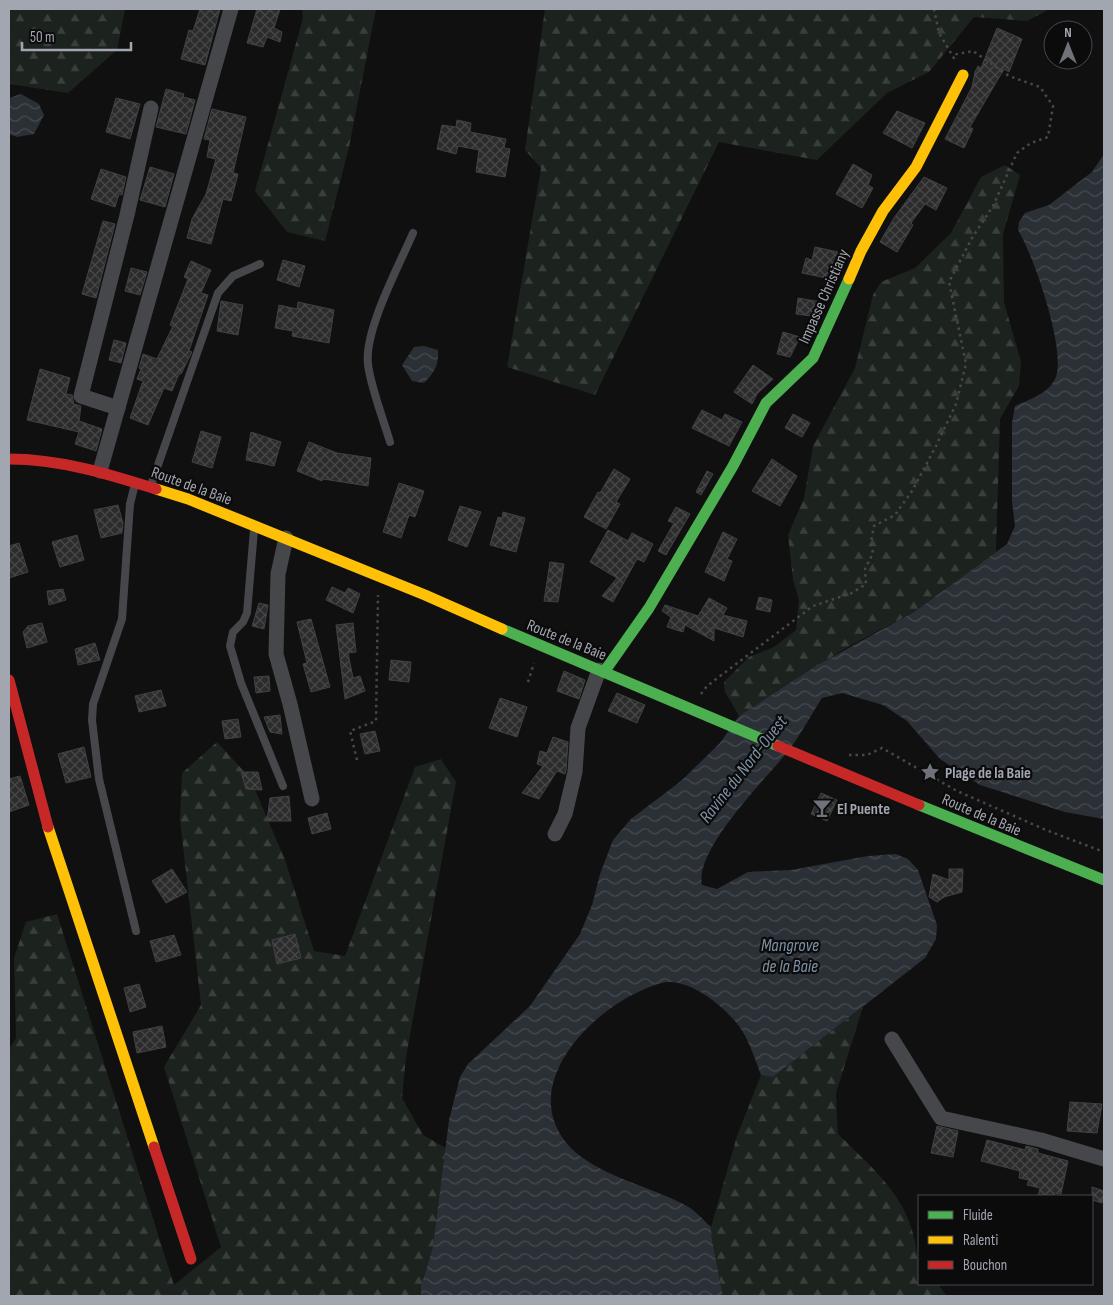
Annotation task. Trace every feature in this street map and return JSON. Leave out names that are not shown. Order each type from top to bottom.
[{"type":"street","points":[[100,471],[231,9]]},
{"type":"street","name":"Impasse Christiany","points":[[602,671],[649,608],[734,466],[766,403],[813,358],[833,318],[861,251],[883,211],[916,167],[963,75]]},
{"type":"street","points":[[118,408],[81,396],[127,215],[151,108]]},
{"type":"street","name":"Route de la Baie","points":[[9,459],[33,459],[100,471],[150,487],[286,538],[964,824],[1104,880]]},
{"type":"street","points":[[286,538],[278,574],[276,654],[290,704],[312,799]]},
{"type":"street","points":[[555,834],[565,814],[576,772],[578,728],[602,671]]},
{"type":"street","points":[[9,680],[56,855],[191,1259]]},
{"type":"street","points":[[892,1039],[941,1118],[1041,1140],[1104,1159]]},
{"type":"lane","points":[[390,442],[368,364],[370,343],[376,322],[413,233]]},
{"type":"lane","points":[[150,487],[218,293],[233,276],[260,264]]},
{"type":"lane","points":[[135,482],[130,504],[122,619],[93,704],[92,720],[99,779],[136,931]]},
{"type":"lane","points":[[254,526],[247,613],[243,622],[233,632],[230,646],[240,683],[283,786]]},
{"type":"path","points":[[934,9],[939,32],[963,75]]},
{"type":"path","points":[[688,708],[707,686],[813,606],[852,593],[866,584],[865,570],[873,553],[871,542],[874,526],[895,515],[912,490],[956,404],[966,364],[949,282],[972,238],[993,206],[1017,153],[1031,143],[1048,137],[1053,106],[1040,87],[1009,76],[973,52],[952,55]]},
{"type":"path","points":[[357,760],[350,731],[376,721],[378,591]]},
{"type":"path","points":[[528,682],[536,657]]},
{"type":"path","points":[[848,755],[867,755],[882,748],[957,791],[1046,830],[1104,852]]},
{"type":"green space","points":[[9,9],[125,9],[117,50],[68,93],[9,84]]},
{"type":"green space","points":[[302,9],[376,9],[349,147],[325,241],[287,232],[255,191],[303,18]]},
{"type":"green space","points":[[545,9],[1046,9],[1046,11],[1027,21],[974,17],[929,72],[887,93],[817,160],[719,142],[595,395],[507,367],[541,168],[525,150]]},
{"type":"green space","points":[[1005,165],[1020,175],[1003,234],[1004,302],[1021,362],[1019,386],[1000,419],[996,552],[914,612],[844,649],[739,716],[725,692],[724,682],[749,657],[774,647],[796,630],[799,601],[793,579],[788,535],[804,498],[813,446],[855,368],[873,295],[881,282],[915,268],[951,233],[981,177]]},
{"type":"green space","points":[[217,742],[250,778],[285,860],[314,951],[345,956],[415,767],[441,759],[456,782],[406,1057],[402,1098],[423,1135],[446,1148],[438,1223],[433,1248],[423,1278],[421,1296],[9,1296],[9,1049],[16,1038],[14,958],[26,922],[57,914],[174,1285],[221,1247],[164,1067],[201,1005],[180,819],[182,773]]},
{"type":"green space","points":[[863,1007],[836,1093],[838,1134],[886,1183],[898,1199],[914,1235],[918,1257],[918,1285],[939,1285],[947,1296],[723,1296],[711,1227],[737,1136],[761,1075],[773,1077]]},
{"type":"water","points":[[21,94],[39,104],[44,115],[34,134],[17,137],[9,134],[9,98]]},
{"type":"water","points":[[1104,154],[1104,819],[1065,812],[980,785],[940,759],[907,721],[883,705],[842,693],[822,698],[789,750],[734,814],[720,834],[709,853],[703,870],[702,885],[717,889],[748,872],[791,870],[868,856],[896,854],[908,859],[918,870],[937,925],[936,939],[925,958],[773,1077],[761,1075],[743,1031],[709,997],[680,983],[665,982],[656,984],[616,1004],[582,1034],[568,1051],[557,1071],[552,1091],[552,1112],[559,1132],[569,1146],[583,1158],[616,1176],[685,1205],[696,1212],[711,1227],[723,1296],[421,1296],[421,1286],[433,1247],[449,1120],[460,1077],[468,1064],[530,1006],[580,934],[592,905],[600,874],[613,840],[631,819],[681,781],[720,743],[739,716],[816,666],[914,612],[1007,544],[1015,526],[1012,501],[1012,423],[1015,406],[1043,393],[1055,379],[1058,366],[1057,349],[1047,304],[1032,260],[1018,230],[1019,222],[1025,213],[1049,205],[1092,172]]},
{"type":"water","points":[[424,346],[438,350],[437,364],[424,383],[412,381],[402,365],[414,347]]},
{"type":"building","points":[[200,9],[220,9],[205,65],[181,59],[189,30],[193,31]]},
{"type":"building","points":[[257,9],[280,9],[274,28],[282,32],[280,42],[267,37],[263,47],[247,43]]},
{"type":"building","points":[[997,28],[1022,39],[1009,72],[1004,69],[970,127],[973,129],[964,148],[945,139],[972,87],[978,66],[981,68]]},
{"type":"building","points":[[166,89],[184,94],[183,97],[195,100],[186,134],[156,127]]},
{"type":"building","points":[[116,98],[140,104],[130,139],[106,132]]},
{"type":"building","points":[[212,109],[246,117],[233,173],[238,174],[231,201],[223,199],[211,244],[187,238],[192,219],[206,194],[216,159],[207,157],[210,140],[204,139]]},
{"type":"building","points":[[897,111],[925,123],[912,148],[883,133]]},
{"type":"building","points":[[457,120],[471,123],[470,132],[506,139],[504,148],[510,149],[505,177],[476,172],[479,150],[458,146],[456,154],[437,149],[442,125],[456,127]]},
{"type":"building","points":[[853,164],[872,175],[868,185],[873,188],[862,208],[836,194]]},
{"type":"building","points":[[150,167],[174,174],[165,207],[140,200]]},
{"type":"building","points":[[101,169],[126,177],[122,195],[119,194],[115,207],[91,199]]},
{"type":"building","points":[[924,177],[947,188],[936,210],[925,204],[911,223],[913,225],[897,252],[880,242],[894,218]]},
{"type":"building","points":[[103,221],[115,224],[96,298],[82,294]]},
{"type":"building","points":[[815,247],[838,252],[831,279],[802,273],[806,258],[812,260]]},
{"type":"building","points":[[283,260],[305,266],[299,287],[277,280]]},
{"type":"building","points":[[191,261],[211,270],[201,293],[208,295],[189,351],[192,352],[181,374],[179,374],[172,391],[164,388],[148,425],[130,418],[143,381],[137,379],[141,369],[139,368],[143,354],[157,359],[173,326],[170,325],[188,279],[184,277]]},
{"type":"building","points":[[131,268],[147,272],[140,295],[125,291]]},
{"type":"building","points":[[798,298],[821,302],[819,317],[796,314]]},
{"type":"building","points":[[221,301],[243,305],[238,335],[217,331]]},
{"type":"building","points":[[298,302],[334,310],[329,343],[292,336],[293,331],[275,328],[279,305],[297,309]]},
{"type":"building","points":[[783,332],[800,337],[790,357],[777,354]]},
{"type":"building","points":[[114,340],[126,343],[121,363],[109,360]]},
{"type":"building","points":[[753,365],[773,379],[757,394],[752,404],[734,392]]},
{"type":"building","points":[[40,369],[70,378],[66,394],[72,395],[74,404],[81,406],[79,421],[102,429],[96,451],[75,444],[79,432],[27,420]]},
{"type":"building","points":[[702,410],[722,420],[725,414],[742,422],[729,446],[692,428]]},
{"type":"building","points":[[793,414],[810,423],[802,437],[785,428]]},
{"type":"building","points":[[201,431],[221,437],[212,468],[192,462]]},
{"type":"building","points":[[251,432],[281,442],[274,466],[246,460]]},
{"type":"building","points":[[309,442],[337,453],[371,458],[368,486],[323,479],[322,481],[297,471]]},
{"type":"building","points":[[772,459],[797,476],[780,506],[752,491]]},
{"type":"building","points":[[614,469],[630,479],[616,502],[620,504],[606,529],[584,517]]},
{"type":"building","points":[[707,471],[713,474],[701,495],[696,492]]},
{"type":"building","points":[[399,483],[424,491],[415,517],[409,515],[401,538],[383,532]]},
{"type":"building","points":[[118,505],[123,523],[122,533],[101,538],[94,510]]},
{"type":"building","points":[[460,506],[481,512],[467,547],[448,540]]},
{"type":"building","points":[[676,507],[690,514],[666,555],[658,551],[674,523],[668,521]]},
{"type":"building","points":[[503,512],[525,518],[516,552],[490,545],[498,517],[502,518]]},
{"type":"building","points":[[608,530],[628,541],[632,533],[653,544],[644,562],[637,559],[613,602],[602,596],[617,578],[590,562]]},
{"type":"building","points":[[723,532],[737,539],[727,559],[732,561],[724,581],[705,572]]},
{"type":"building","points":[[77,535],[84,560],[60,567],[52,542]]},
{"type":"building","points":[[19,543],[28,572],[9,578],[9,546]]},
{"type":"building","points":[[550,562],[564,564],[558,602],[544,601]]},
{"type":"building","points":[[332,587],[345,593],[348,588],[360,594],[353,613],[326,600]]},
{"type":"building","points":[[63,589],[66,600],[49,605],[47,591]]},
{"type":"building","points":[[759,597],[772,600],[770,612],[756,609]]},
{"type":"building","points":[[709,598],[727,608],[723,615],[747,621],[743,637],[714,628],[714,641],[685,625],[683,632],[667,627],[671,617],[662,611],[665,605],[698,616]]},
{"type":"building","points":[[259,603],[268,605],[264,629],[252,626]]},
{"type":"building","points":[[311,619],[330,687],[311,692],[303,664],[307,663],[297,622]]},
{"type":"building","points":[[42,623],[47,642],[27,648],[23,632],[28,626]]},
{"type":"building","points":[[353,623],[356,652],[348,653],[353,678],[360,676],[365,691],[345,699],[336,625]]},
{"type":"building","points":[[95,643],[100,660],[78,665],[75,649]]},
{"type":"building","points":[[391,660],[411,662],[409,682],[389,680]]},
{"type":"building","points":[[564,671],[585,680],[579,699],[557,691]]},
{"type":"building","points":[[269,676],[270,691],[256,693],[254,677]]},
{"type":"building","points":[[161,690],[166,706],[139,712],[135,696]]},
{"type":"building","points":[[617,693],[645,705],[637,723],[608,711]]},
{"type":"building","points":[[500,698],[527,707],[517,737],[489,728]]},
{"type":"building","points":[[280,715],[282,734],[270,732],[264,717]]},
{"type":"building","points":[[238,719],[241,737],[225,739],[222,721]]},
{"type":"building","points":[[375,731],[380,751],[365,754],[360,734]]},
{"type":"building","points":[[553,737],[568,742],[565,774],[557,771],[539,799],[522,793],[543,766],[537,764],[540,751],[547,753]]},
{"type":"building","points":[[84,747],[91,777],[66,783],[58,754]]},
{"type":"building","points":[[241,772],[258,772],[262,790],[246,789]]},
{"type":"building","points":[[20,776],[29,805],[9,812],[9,779]]},
{"type":"building","points":[[821,793],[837,800],[827,821],[811,814]]},
{"type":"building","points":[[289,796],[291,821],[267,821],[270,798]]},
{"type":"building","points":[[327,813],[331,829],[312,834],[308,818]]},
{"type":"building","points":[[172,869],[187,892],[166,903],[152,881]]},
{"type":"building","points":[[949,869],[963,869],[962,892],[944,897],[937,902],[929,897],[933,874],[949,880]]},
{"type":"building","points":[[295,934],[301,958],[277,964],[272,940]]},
{"type":"building","points":[[174,935],[181,955],[156,962],[150,941]]},
{"type":"building","points":[[139,984],[146,1007],[130,1012],[124,988]]},
{"type":"building","points":[[162,1026],[166,1047],[137,1053],[133,1032]]},
{"type":"building","points":[[1070,1102],[1102,1104],[1097,1133],[1067,1131]]},
{"type":"building","points":[[937,1126],[958,1131],[953,1157],[931,1153]]},
{"type":"building","points":[[987,1140],[1025,1150],[1026,1146],[1038,1149],[1038,1153],[1068,1161],[1061,1194],[1038,1195],[1040,1188],[1027,1185],[1029,1180],[1019,1178],[1020,1171],[981,1161]]},
{"type":"building","points":[[1092,1187],[1104,1191],[1102,1203],[1093,1200]]},
{"type":"traffic: fast","points":[[604,672],[649,608],[733,466],[766,403],[813,358],[849,279]]},
{"type":"traffic: fast","points":[[502,629],[778,746]]},
{"type":"traffic: fast","points":[[919,805],[1104,880]]},
{"type":"traffic: slow","points":[[849,279],[861,251],[883,211],[916,167],[963,75]]},
{"type":"traffic: slow","points":[[156,489],[188,499],[425,595],[502,629]]},
{"type":"traffic: slow","points":[[48,827],[154,1147]]},
{"type":"traffic: jam","points":[[9,459],[65,465],[102,473],[156,489]]},
{"type":"traffic: jam","points":[[9,680],[48,827]]},
{"type":"traffic: jam","points":[[778,746],[919,805]]},
{"type":"traffic: jam","points":[[154,1147],[191,1259]]},
{"type":"place","name":"Plage de la Baie","points":[[930,772]]},
{"type":"place","name":"El Puente","points":[[822,808]]},
{"type":"water label","name":"Ravine du Nord-Ouest","points":[[743,769]]},
{"type":"water label","name":"Mangrove de la Baie","points":[[790,955]]}]
